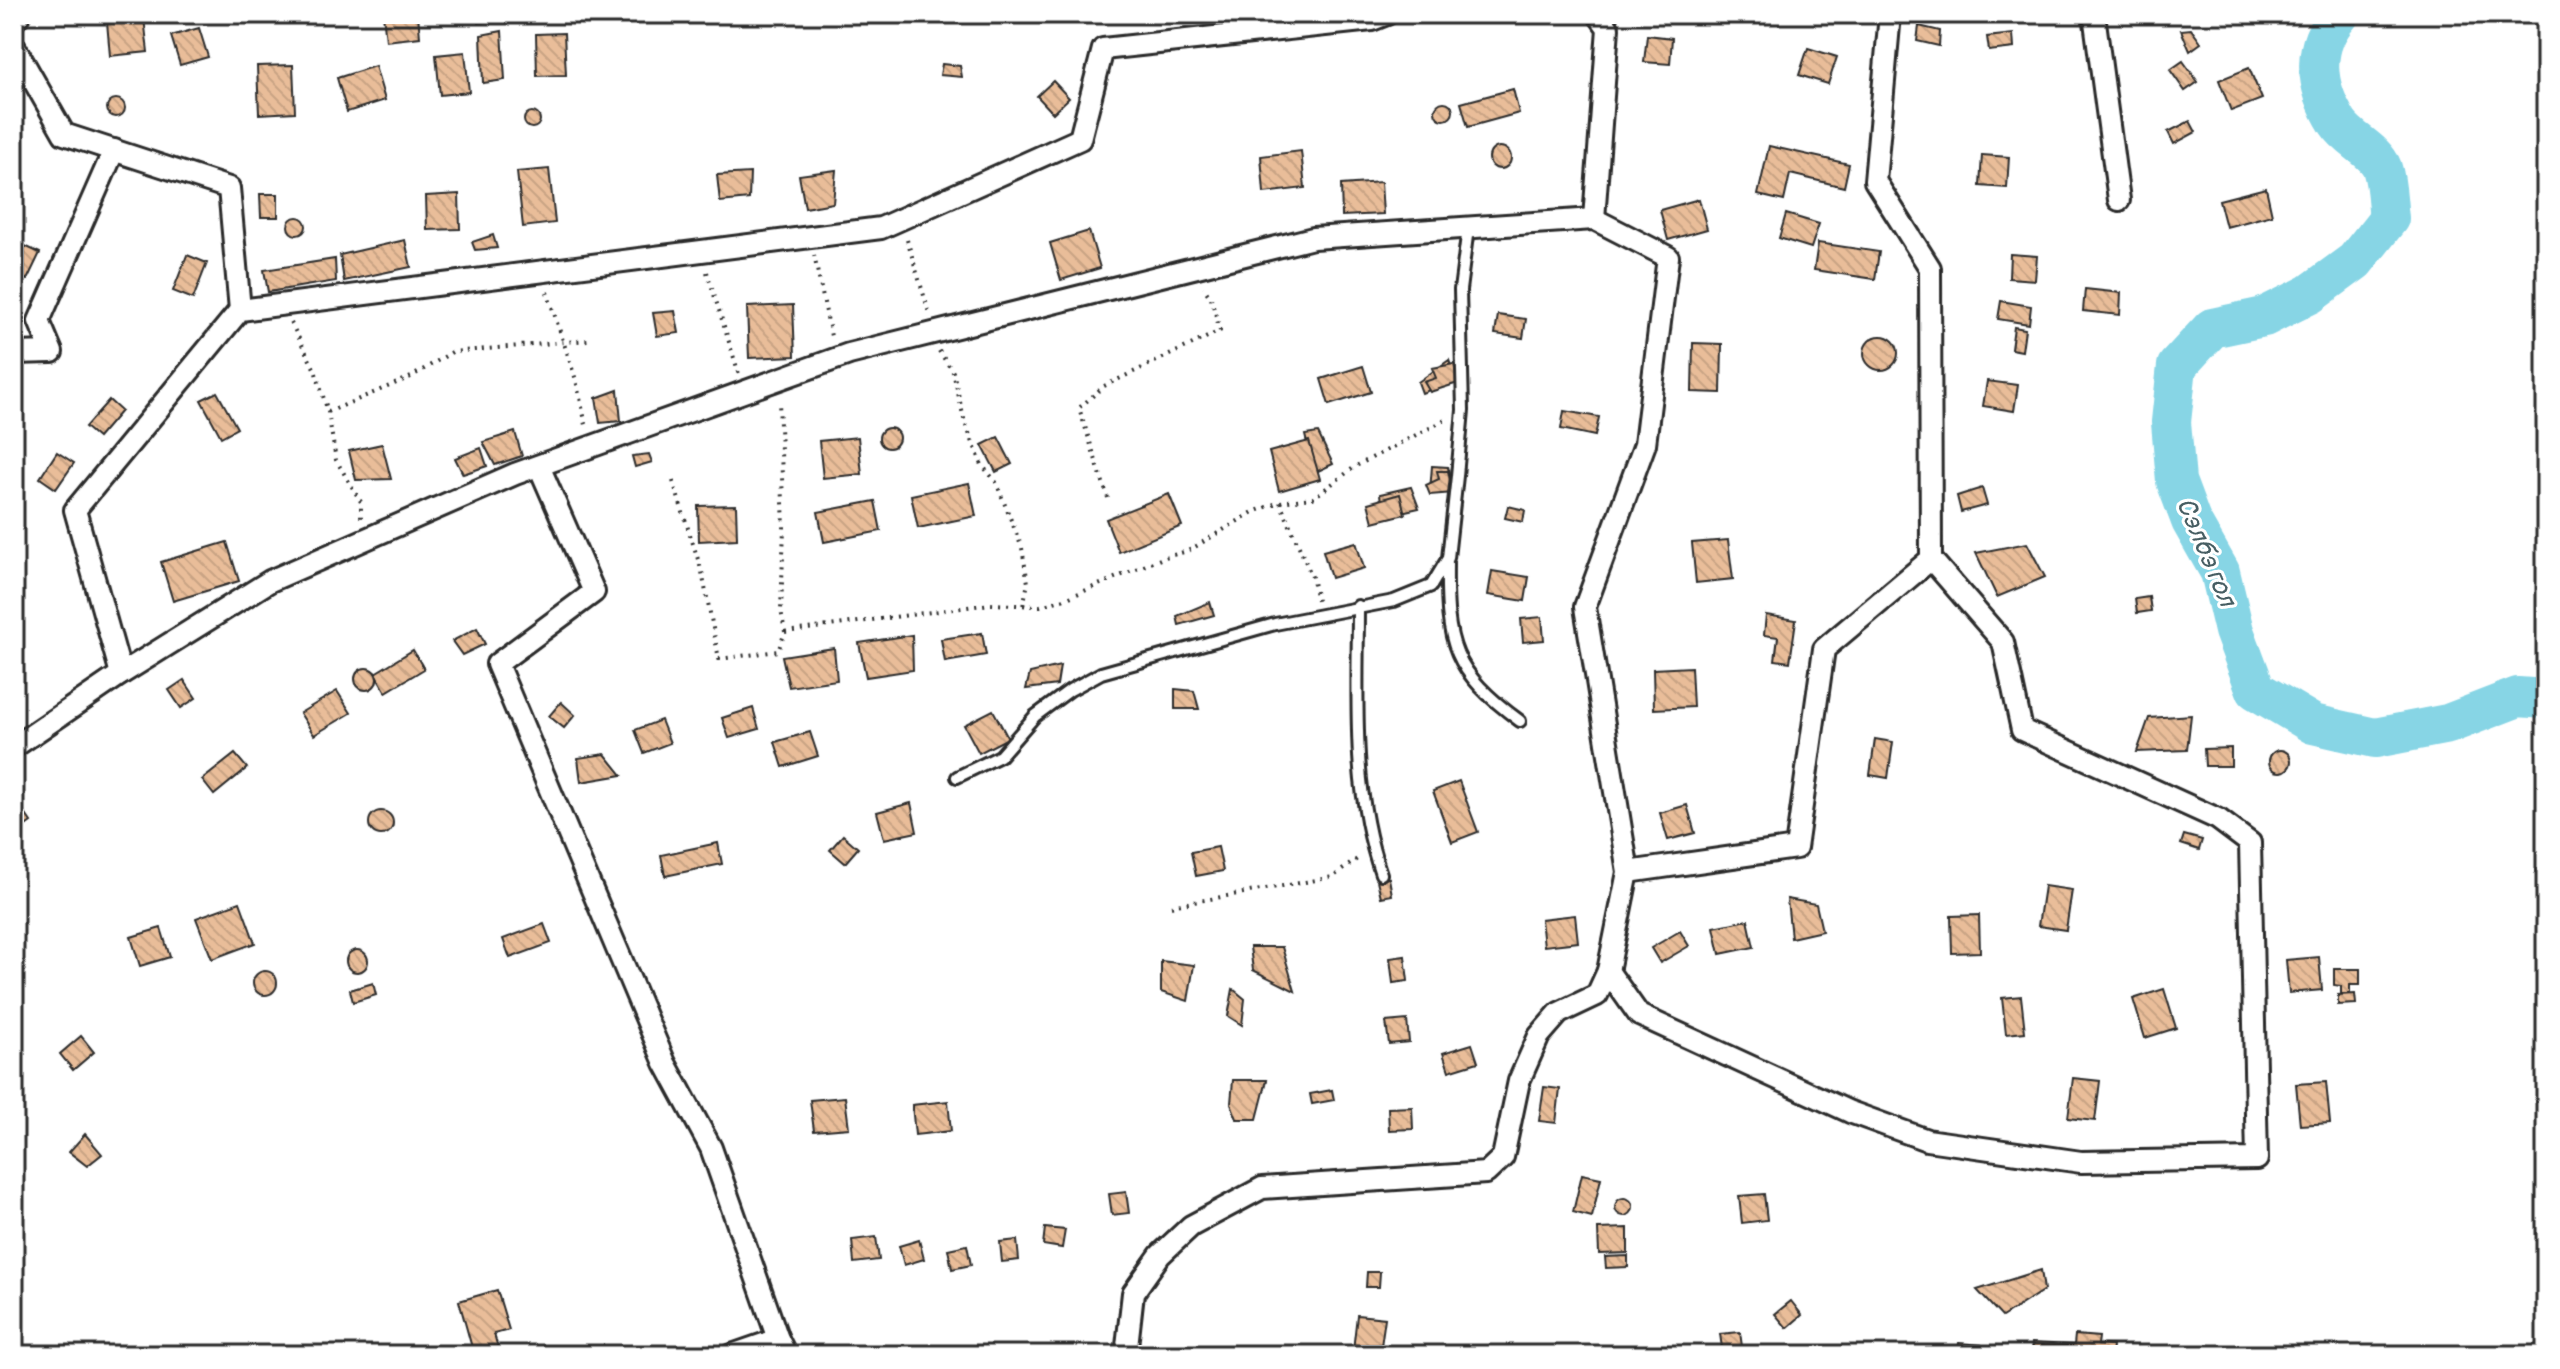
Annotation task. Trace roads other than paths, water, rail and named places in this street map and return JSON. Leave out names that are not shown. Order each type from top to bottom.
[{"type":"street","points":[[14,21],[20,14]]},
{"type":"street","points":[[121,674],[75,510],[240,310],[881,228],[1080,139],[1103,49],[1256,23],[1372,20],[1387,14]]},
{"type":"street","points":[[1594,219],[1608,28],[1598,14]]},
{"type":"street","points":[[1608,971],[1639,1015],[1837,1107],[1927,1140],[2081,1162],[2257,1159],[2250,843],[2218,819],[2022,730],[2003,642],[1931,559],[1930,268],[1875,181],[1890,14]]},
{"type":"street","points":[[2094,14],[2119,200]]},
{"type":"street","points":[[14,46],[64,134],[229,188],[240,310]]},
{"type":"street","points":[[14,353],[52,352],[39,321],[114,150]]},
{"type":"street","points":[[14,747],[121,674],[270,581],[539,466],[837,358],[1313,238],[1594,219],[1668,257],[1645,444],[1585,607],[1628,872],[1608,971],[1597,995],[1559,1013],[1539,1036],[1519,1081],[1503,1157],[1486,1173],[1262,1188],[1191,1226],[1160,1255],[1133,1293],[1126,1355]]},
{"type":"street","points":[[539,466],[594,592],[497,664],[665,1063],[711,1148],[782,1347],[732,1355]]},
{"type":"street","points":[[1628,872],[1796,848],[1824,649],[1931,559]]},
{"type":"lane","points":[[1468,228],[1460,290],[1463,410],[1448,558],[1447,616],[1458,661],[1486,693],[1520,721]]},
{"type":"lane","points":[[957,777],[1000,756],[1035,716],[1070,690],[1101,673],[1324,614],[1416,594],[1431,586],[1448,558]]},
{"type":"lane","points":[[1358,606],[1360,765],[1371,845],[1381,874]]},
{"type":"waterway","name":"Сэлбэ гол","points":[[2340,14],[2330,27],[2320,53],[2324,95],[2338,123],[2379,162],[2386,186],[2389,218],[2355,261],[2310,294],[2264,317],[2212,328],[2177,366],[2171,422],[2176,481],[2191,521],[2220,572],[2234,631],[2256,690],[2313,724],[2375,738],[2448,724],[2518,697],[2546,699]]}]
